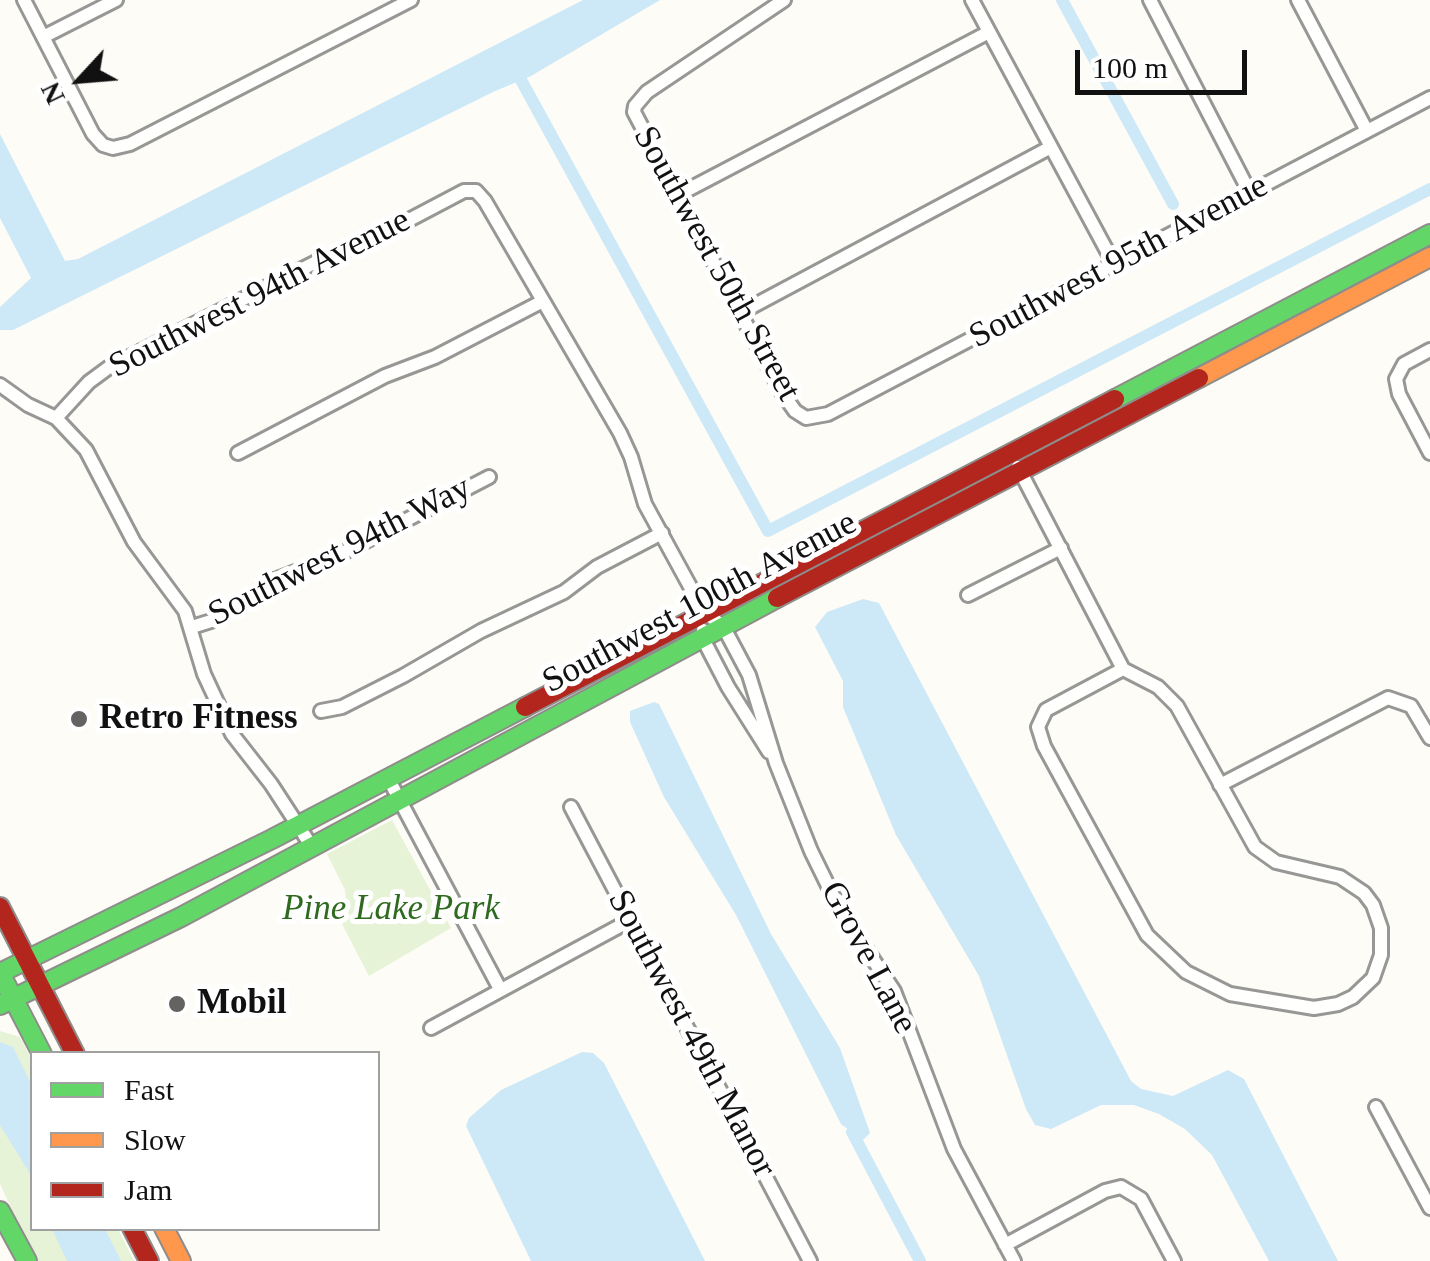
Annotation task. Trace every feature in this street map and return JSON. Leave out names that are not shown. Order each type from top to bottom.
[{"type":"main road","name":"Southwest 100th Avenue","points":[[0,973],[298,826],[1430,234]]},
{"type":"main road","name":"Southwest 100th Avenue","points":[[7,1002],[181,917],[702,637],[1430,257]]},
{"type":"main road","points":[[0,907],[73,1051]]},
{"type":"main road","points":[[0,973],[7,1002],[40,1051]]},
{"type":"main road","points":[[0,1211],[26,1261]]},
{"type":"main road","points":[[134,1231],[149,1261]]},
{"type":"main road","points":[[166,1231],[181,1261]]},
{"type":"street","points":[[24,0],[93,134],[108,147],[130,144],[411,0]]},
{"type":"street","points":[[43,37],[116,0]]},
{"type":"street","name":"Southwest 50th Street","points":[[784,0],[647,92],[634,106],[637,123],[789,404],[806,418]]},
{"type":"street","points":[[972,0],[1114,264]]},
{"type":"street","points":[[1150,0],[1250,193]]},
{"type":"street","points":[[1298,0],[1367,131]]},
{"type":"street","points":[[676,196],[989,32]]},
{"type":"street","name":"Southwest 95th Avenue","points":[[806,418],[828,414],[1430,98]]},
{"type":"street","points":[[740,312],[1051,147]]},
{"type":"street","name":"Southwest 94th Avenue","points":[[56,418],[88,382],[108,368],[477,184],[543,301]]},
{"type":"street","points":[[238,452],[543,301],[627,446],[640,492],[704,612],[702,637]]},
{"type":"street","points":[[1430,350],[1404,364],[1396,374],[1399,394],[1430,453]]},
{"type":"street","points":[[0,385],[56,418],[86,450],[134,542],[180,604],[192,627],[204,674],[232,734],[271,784],[312,848]]},
{"type":"street","points":[[1010,452],[1123,669],[1168,695],[1246,833],[1266,857],[1340,877],[1373,904],[1381,928],[1378,968],[1366,987],[1353,997],[1326,1008],[1300,1008],[1230,994],[1202,982],[1172,962],[1147,935],[1044,746],[1038,727],[1042,715],[1053,705],[1123,669]]},
{"type":"street","name":"Southwest 94th Way","points":[[192,627],[211,621],[275,580],[337,556],[489,477]]},
{"type":"street","points":[[322,711],[342,707],[564,592],[598,567],[662,533]]},
{"type":"street","points":[[968,595],[1060,548]]},
{"type":"street","name":"Grove Lane","points":[[704,612],[723,626],[750,675],[776,763],[825,881],[894,991],[948,1136],[1014,1261]]},
{"type":"street","name":"Grove Lane","points":[[702,637],[736,701],[776,763]]},
{"type":"street","points":[[1220,785],[1382,700],[1394,698],[1406,703],[1430,738]]},
{"type":"street","points":[[388,778],[500,989]]},
{"type":"street","name":"Southwest 49th Manor","points":[[571,806],[810,1261]]},
{"type":"street","points":[[430,1028],[629,920]]},
{"type":"street","points":[[1376,1107],[1430,1208]]},
{"type":"street","points":[[1005,1245],[1105,1191],[1125,1188],[1141,1199],[1174,1261]]},
{"type":"green space","name":"Pine Lake Park","points":[[392,820],[451,928],[369,976],[342,924],[347,910],[345,890],[327,854]]},
{"type":"green space","points":[[0,1031],[20,1037],[30,1056],[30,1231],[119,1231],[134,1261],[36,1261],[0,1184]]},
{"type":"water","points":[[583,0],[660,0],[531,76],[13,330],[0,330],[0,307],[31,278],[0,218],[0,134],[65,261],[78,259]]},
{"type":"water","points":[[863,599],[879,603],[1131,1081],[1141,1089],[1173,1096],[1228,1070],[1244,1079],[1338,1261],[1269,1261],[1212,1155],[1185,1129],[1159,1114],[1134,1105],[1101,1105],[1051,1129],[1035,1125],[979,976],[896,835],[843,707],[843,681],[815,627],[827,612]]},
{"type":"water","points":[[654,702],[659,704],[771,934],[840,1048],[870,1133],[863,1140],[841,1124],[736,915],[664,797],[630,722],[630,711]]},
{"type":"water","points":[[0,1042],[13,1047],[30,1082],[30,1174],[0,1125]]},
{"type":"water","points":[[582,1052],[593,1053],[604,1063],[705,1261],[531,1261],[466,1126],[469,1118],[501,1090]]},
{"type":"water","points":[[53,1231],[106,1231],[121,1261],[67,1261]]},
{"type":"waterway","points":[[1062,0],[1173,204]]},
{"type":"waterway","points":[[521,80],[768,531],[1430,189]]},
{"type":"waterway","points":[[852,1132],[920,1261]]},
{"type":"traffic: fast","points":[[1115,399],[1430,234]]},
{"type":"traffic: fast","points":[[0,1005],[181,917],[777,598]]},
{"type":"traffic: fast","points":[[0,973],[272,839],[525,707]]},
{"type":"traffic: fast","points":[[0,973],[40,1051]]},
{"type":"traffic: fast","points":[[0,1211],[27,1261]]},
{"type":"traffic: slow","points":[[1199,378],[1430,257]]},
{"type":"traffic: slow","points":[[166,1231],[181,1261]]},
{"type":"traffic: jam","points":[[777,598],[1199,378]]},
{"type":"traffic: jam","points":[[525,707],[1115,399]]},
{"type":"traffic: jam","points":[[0,907],[73,1051]]},
{"type":"traffic: jam","points":[[134,1231],[149,1261]]},
{"type":"place","name":"Retro Fitness","points":[[79,719]]},
{"type":"place","name":"Mobil","points":[[177,1004]]}]
